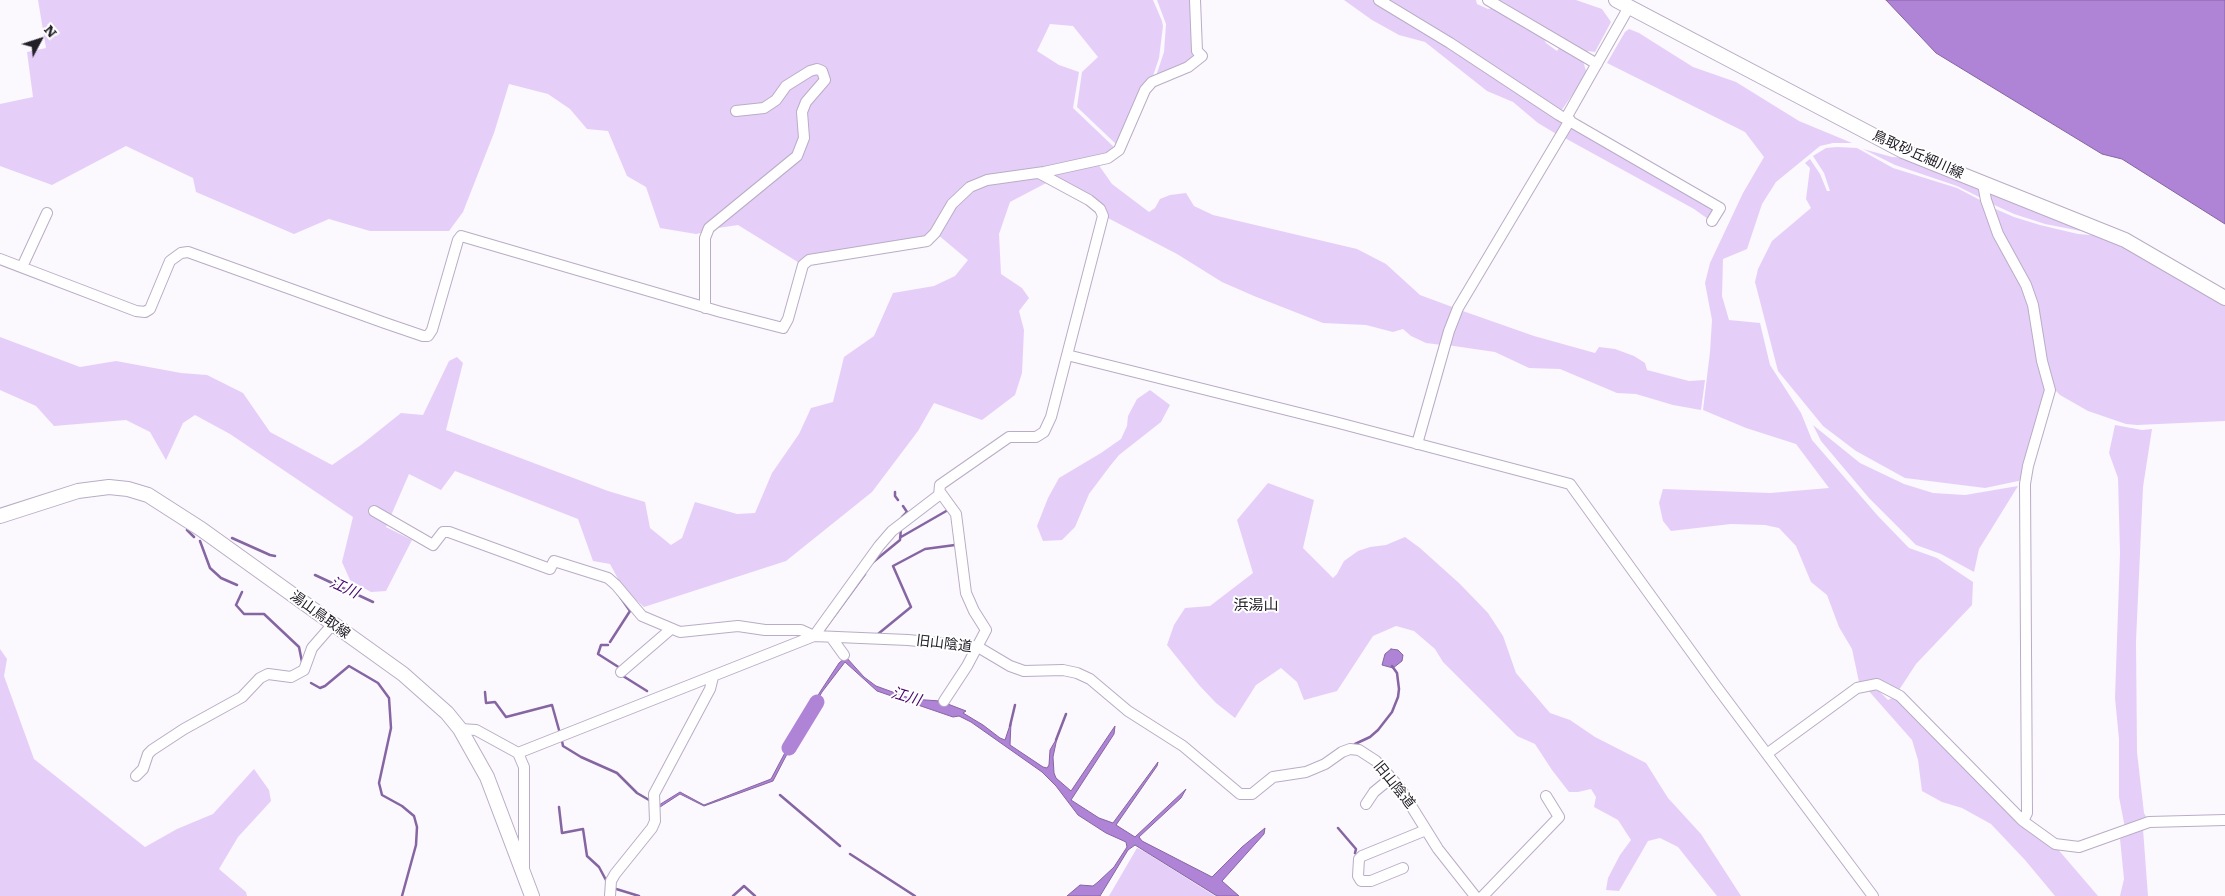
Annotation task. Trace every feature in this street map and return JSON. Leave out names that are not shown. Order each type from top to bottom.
[{"type":"main road","name":"鳥取砂丘細川線","points":[[1616,0],[1904,151],[2126,240],[2225,298]]},
{"type":"main road","name":"湯山鳥取線","points":[[0,516],[90,488],[109,487],[138,492],[159,501],[186,519],[417,685],[439,704],[460,729],[487,778],[532,896]]},
{"type":"street","points":[[0,260],[136,311],[145,312],[150,309],[170,261],[180,253],[188,252],[392,326],[428,336],[432,330],[458,240],[461,236],[705,308],[783,328],[788,319],[804,265],[809,260],[927,241],[935,233],[952,204],[970,187],[987,180],[1039,173],[1108,158],[1119,150],[1144,90],[1152,82],[1188,67],[1202,56],[1197,50],[1195,0]]},
{"type":"street","points":[[1379,0],[1568,119],[1720,208],[1712,221]]},
{"type":"street","points":[[1488,0],[1597,64]]},
{"type":"street","points":[[1417,444],[1449,331],[1458,308],[1568,119],[1630,7]]},
{"type":"street","points":[[705,308],[705,238],[709,228],[798,156],[804,138],[802,112],[806,102],[825,80],[822,71],[817,69],[810,71],[786,86],[776,100],[764,108],[736,111]]},
{"type":"street","points":[[944,701],[978,647],[986,630],[974,611],[966,593],[956,514],[940,492],[940,485],[1009,437],[1036,437],[1044,432],[1051,417],[1103,216],[1100,209],[1089,200],[1039,173]]},
{"type":"street","points":[[1983,184],[1986,200],[1998,234],[2026,285],[2033,305],[2042,361],[2050,390],[2028,466],[2025,484],[2027,814],[2023,821]]},
{"type":"street","points":[[22,268],[47,213]]},
{"type":"street","points":[[1067,355],[1335,422],[1570,484],[1716,686],[1768,753],[1873,896]]},
{"type":"street","points":[[374,511],[433,546],[443,532],[448,532],[550,569],[554,561],[608,578],[642,616],[672,629],[684,632],[738,626],[765,630],[801,630],[814,636],[892,531],[940,492]]},
{"type":"street","points":[[136,776],[143,769],[148,754],[152,750],[184,728],[242,697],[260,678],[268,674],[291,677],[304,670],[312,648],[332,625]]},
{"type":"street","points":[[620,672],[672,629]]},
{"type":"street","name":"旧山陰道","points":[[518,753],[814,636],[908,640],[978,647],[1010,666],[1024,671],[1063,670],[1077,673],[1090,679],[1128,711],[1183,746],[1240,794],[1247,796],[1273,777],[1306,772],[1325,764],[1342,752],[1350,749],[1359,750],[1368,755],[1391,778],[1409,802],[1453,870],[1475,896]]},
{"type":"street","points":[[831,637],[844,655]]},
{"type":"street","points":[[610,896],[611,882],[615,874],[655,820],[654,794],[710,689],[712,677]]},
{"type":"street","points":[[1768,753],[1857,688],[1877,684],[1900,696],[2023,821],[2055,844],[2079,847],[2149,822],[2225,820]]},
{"type":"street","points":[[460,729],[476,730],[518,753],[524,767],[526,817],[524,877]]},
{"type":"street","points":[[1366,804],[1374,792],[1391,778]]},
{"type":"street","points":[[1483,896],[1559,817],[1546,796]]},
{"type":"street","points":[[1403,868],[1371,881],[1361,881],[1358,876],[1358,860],[1362,856],[1426,830]]},
{"type":"shaded area","points":[[38,0],[1153,0],[1163,26],[1159,58],[1151,82],[1144,89],[1118,146],[1077,107],[1082,72],[1098,57],[1073,26],[1050,24],[1037,51],[1059,65],[1079,72],[1073,108],[1116,149],[1112,153],[978,180],[968,185],[949,202],[927,238],[805,259],[801,264],[738,225],[711,229],[799,156],[806,141],[805,116],[807,105],[826,84],[827,78],[821,69],[810,68],[791,79],[765,105],[750,108],[733,107],[734,115],[766,110],[776,104],[786,90],[812,72],[821,74],[822,78],[819,84],[809,94],[801,108],[800,145],[795,153],[778,170],[711,224],[705,232],[696,234],[660,228],[646,187],[627,176],[608,131],[587,129],[570,109],[548,94],[509,84],[494,133],[463,212],[449,231],[370,231],[329,219],[294,234],[196,192],[193,178],[126,146],[52,185],[0,166],[0,104],[33,97],[27,52],[46,48]]},
{"type":"shaded area","points":[[1157,0],[1192,0],[1194,49],[1191,63],[1155,79],[1164,52],[1166,24]]},
{"type":"shaded area","points":[[1344,0],[1375,0],[1564,122],[1558,135],[1538,123],[1513,102],[1487,91],[1425,42],[1399,35],[1372,20]]},
{"type":"shaded area","points":[[1383,0],[1476,0],[1477,4],[1488,9],[1492,8],[1543,37],[1546,43],[1557,51],[1559,48],[1583,61],[1587,74],[1561,111]]},
{"type":"shaded area","points":[[1494,0],[1576,0],[1602,9],[1611,22],[1595,52],[1588,51],[1587,53]]},
{"type":"shaded area","points":[[1629,29],[1639,33],[1693,67],[1736,82],[1799,121],[1852,143],[1833,143],[1820,146],[1776,182],[1762,204],[1747,249],[1723,259],[1722,296],[1729,320],[1760,323],[1770,365],[1801,413],[1812,440],[1878,516],[1909,548],[1937,558],[1973,582],[1972,605],[1916,664],[1899,690],[1880,680],[1859,682],[1852,649],[1839,627],[1827,595],[1811,582],[1796,546],[1779,528],[1765,525],[1731,524],[1671,531],[1663,521],[1659,503],[1663,489],[1770,493],[1829,488],[1796,444],[1746,428],[1703,410],[1712,320],[1705,283],[1710,263],[1743,193],[1764,157],[1745,132],[1607,63],[1625,32]]},
{"type":"shaded area","points":[[1572,123],[1715,209],[1708,219],[1694,209],[1563,137]]},
{"type":"shaded area","points":[[1826,148],[1857,148],[1893,168],[1957,188],[1982,201],[2029,298],[2046,391],[2023,480],[1985,488],[1905,478],[1856,451],[1823,426],[1778,371],[1755,282],[1758,269],[1772,241],[1811,208],[1806,199],[1810,168],[1805,163],[1810,159],[1820,174],[1827,191],[1830,191],[1824,173],[1813,156]]},
{"type":"shaded area","points":[[1863,149],[1892,157],[1909,158],[1978,188],[1981,192],[1981,198],[1957,186],[1895,165]]},
{"type":"shaded area","points":[[1098,164],[1112,184],[1149,212],[1155,208],[1160,199],[1170,195],[1186,193],[1194,206],[1213,215],[1357,249],[1386,264],[1420,295],[1455,308],[1442,345],[1426,343],[1411,336],[1403,329],[1393,332],[1366,325],[1323,323],[1254,296],[1222,282],[1177,254],[1106,217],[1045,174]]},
{"type":"shaded area","points":[[1035,177],[1050,181],[1010,202],[999,234],[1001,274],[1022,288],[1029,298],[1019,311],[1024,330],[1022,373],[1015,395],[982,420],[934,403],[918,431],[872,492],[786,561],[644,607],[623,588],[610,564],[593,561],[578,519],[455,471],[441,490],[409,474],[386,527],[412,540],[386,591],[371,592],[350,580],[342,562],[353,517],[230,434],[195,415],[183,423],[166,460],[150,432],[126,420],[54,426],[36,406],[0,390],[0,337],[80,367],[116,361],[181,373],[207,375],[243,393],[270,432],[332,465],[401,413],[423,415],[449,361],[457,357],[463,363],[446,430],[608,491],[645,502],[650,528],[671,545],[682,538],[695,502],[737,514],[755,513],[772,473],[799,434],[811,408],[833,402],[844,357],[874,336],[893,293],[934,286],[955,276],[968,260],[937,234],[952,208],[977,186]]},
{"type":"shaded area","points":[[1989,193],[2091,233],[2045,224],[2014,214],[1990,203]]},
{"type":"shaded area","points":[[1991,207],[2040,225],[2078,234],[2103,236],[2225,303],[2225,421],[2126,424],[2088,411],[2060,395],[2055,390],[2040,335],[2013,258]]},
{"type":"shaded area","points":[[1460,310],[1534,336],[1595,353],[1599,347],[1615,349],[1634,356],[1645,363],[1647,370],[1689,381],[1705,380],[1701,410],[1673,405],[1636,394],[1617,393],[1560,369],[1529,368],[1495,352],[1447,345]]},
{"type":"shaded area","points":[[1150,390],[1170,405],[1161,422],[1119,455],[1089,494],[1075,527],[1062,540],[1043,541],[1037,526],[1048,498],[1059,478],[1121,439],[1127,426],[1128,416],[1137,399]]},
{"type":"shaded area","points":[[1813,425],[1860,463],[1904,484],[1933,493],[1965,495],[2018,486],[1979,549],[1974,572],[1941,554],[1916,545],[1869,498],[1821,441]]},
{"type":"shaded area","points":[[2115,425],[2142,430],[2152,429],[2143,487],[2136,641],[2137,752],[2144,813],[2148,820],[2135,821],[2125,828],[2119,797],[2119,739],[2115,698],[2120,553],[2118,478],[2109,453]]},
{"type":"shaded area","points":[[1268,483],[1314,500],[1303,548],[1333,578],[1344,561],[1358,551],[1386,545],[1405,537],[1420,548],[1460,584],[1488,613],[1503,636],[1516,673],[1550,713],[1570,720],[1595,737],[1646,763],[1668,798],[1701,834],[1741,896],[1717,896],[1678,847],[1660,838],[1648,841],[1619,891],[1606,890],[1608,878],[1620,855],[1631,840],[1618,820],[1594,807],[1596,797],[1591,789],[1569,792],[1535,744],[1517,736],[1443,662],[1435,649],[1414,631],[1396,626],[1373,636],[1337,691],[1304,700],[1297,682],[1281,668],[1256,685],[1235,718],[1216,703],[1167,645],[1174,625],[1185,608],[1210,606],[1253,573],[1237,520]]},
{"type":"shaded area","points":[[0,649],[7,659],[4,676],[34,759],[145,847],[177,829],[213,814],[254,769],[269,790],[271,801],[238,837],[219,869],[246,892],[247,896],[0,896]]},
{"type":"shaded area","points":[[1867,689],[1879,691],[1888,700],[1894,697],[1898,698],[2030,833],[2056,847],[2098,896],[2055,896],[1991,824],[1962,808],[1942,802],[1922,791],[1918,760],[1912,740]]},
{"type":"shaded area","points":[[2143,829],[2148,896],[2120,896],[2124,879],[2120,839]]},
{"type":"shaded area","points":[[1137,848],[1145,852],[1215,896],[1109,896]]},
{"type":"water","points":[[1886,0],[2225,0],[2225,224],[2122,159],[2102,154],[1936,53]]},
{"type":"water","points":[[1391,649],[1398,650],[1403,655],[1402,661],[1393,668],[1382,665],[1385,654]]},
{"type":"water","points":[[846,657],[864,677],[876,686],[912,699],[940,701],[966,711],[963,713],[1005,740],[1011,722],[1010,745],[1043,767],[1047,768],[1049,765],[1050,750],[1057,738],[1053,757],[1054,773],[1056,778],[1071,791],[1115,726],[1114,734],[1071,800],[1099,818],[1113,823],[1158,762],[1116,825],[1135,837],[1186,789],[1181,798],[1139,837],[1142,841],[1212,877],[1242,847],[1265,828],[1264,834],[1222,881],[1239,896],[1217,896],[1135,845],[1128,850],[1100,896],[1067,896],[1080,885],[1093,886],[1098,882],[1114,867],[1127,847],[1126,842],[1106,833],[1078,815],[1056,786],[1042,772],[971,722],[959,716],[953,717],[877,691],[845,662],[822,692],[806,719],[820,692],[839,663]]},
{"type":"water","points":[[797,730],[799,731],[773,781],[704,806],[680,794],[660,807],[659,805],[680,792],[704,805],[771,779]]},
{"type":"waterway","points":[[895,492],[898,500]]},
{"type":"waterway","points":[[902,517],[907,512],[903,506]]},
{"type":"waterway","points":[[901,537],[948,510]]},
{"type":"waterway","points":[[872,563],[900,540],[901,528]]},
{"type":"waterway","points":[[187,530],[194,537]]},
{"type":"waterway","name":"江川","points":[[232,538],[275,556]]},
{"type":"waterway","points":[[200,541],[210,568],[221,578],[237,585]]},
{"type":"waterway","points":[[878,634],[911,607],[893,566],[925,549],[955,545]]},
{"type":"waterway","points":[[824,630],[865,574]]},
{"type":"waterway","name":"江川","points":[[315,575],[373,602]]},
{"type":"waterway","points":[[242,592],[236,605],[244,614],[264,614],[299,647],[302,662]]},
{"type":"waterway","points":[[610,642],[630,611],[618,594]]},
{"type":"waterway","points":[[608,645],[601,645],[598,654],[620,668]]},
{"type":"waterway","points":[[311,683],[320,688],[325,686],[349,666],[378,683],[389,698],[391,728],[379,783],[382,795],[402,806],[414,816],[417,827],[416,845],[402,896]]},
{"type":"waterway","points":[[1355,744],[1370,737],[1392,712],[1399,689],[1397,673],[1392,666]]},
{"type":"waterway","points":[[623,676],[647,691]]},
{"type":"waterway","name":"江川","points":[[485,692],[486,703],[495,702],[506,717],[552,705],[559,730]]},
{"type":"waterway","name":"江川","points":[[789,748],[817,702]]},
{"type":"waterway","points":[[1010,726],[1015,705]]},
{"type":"waterway","points":[[1056,740],[1066,714]]},
{"type":"waterway","name":"江川","points":[[562,741],[563,746],[581,757],[617,773],[637,793],[649,800]]},
{"type":"waterway","points":[[780,795],[840,846]]},
{"type":"waterway","points":[[559,807],[562,833],[583,829],[587,856],[599,867],[607,882]]},
{"type":"waterway","points":[[1338,828],[1356,849],[1355,853]]},
{"type":"waterway","points":[[850,854],[915,896]]},
{"type":"waterway","points":[[733,896],[744,886],[755,896]]},
{"type":"waterway","points":[[613,888],[639,896]]},
{"type":"district","name":"浜湯山","points":[[1256,606]]}]
